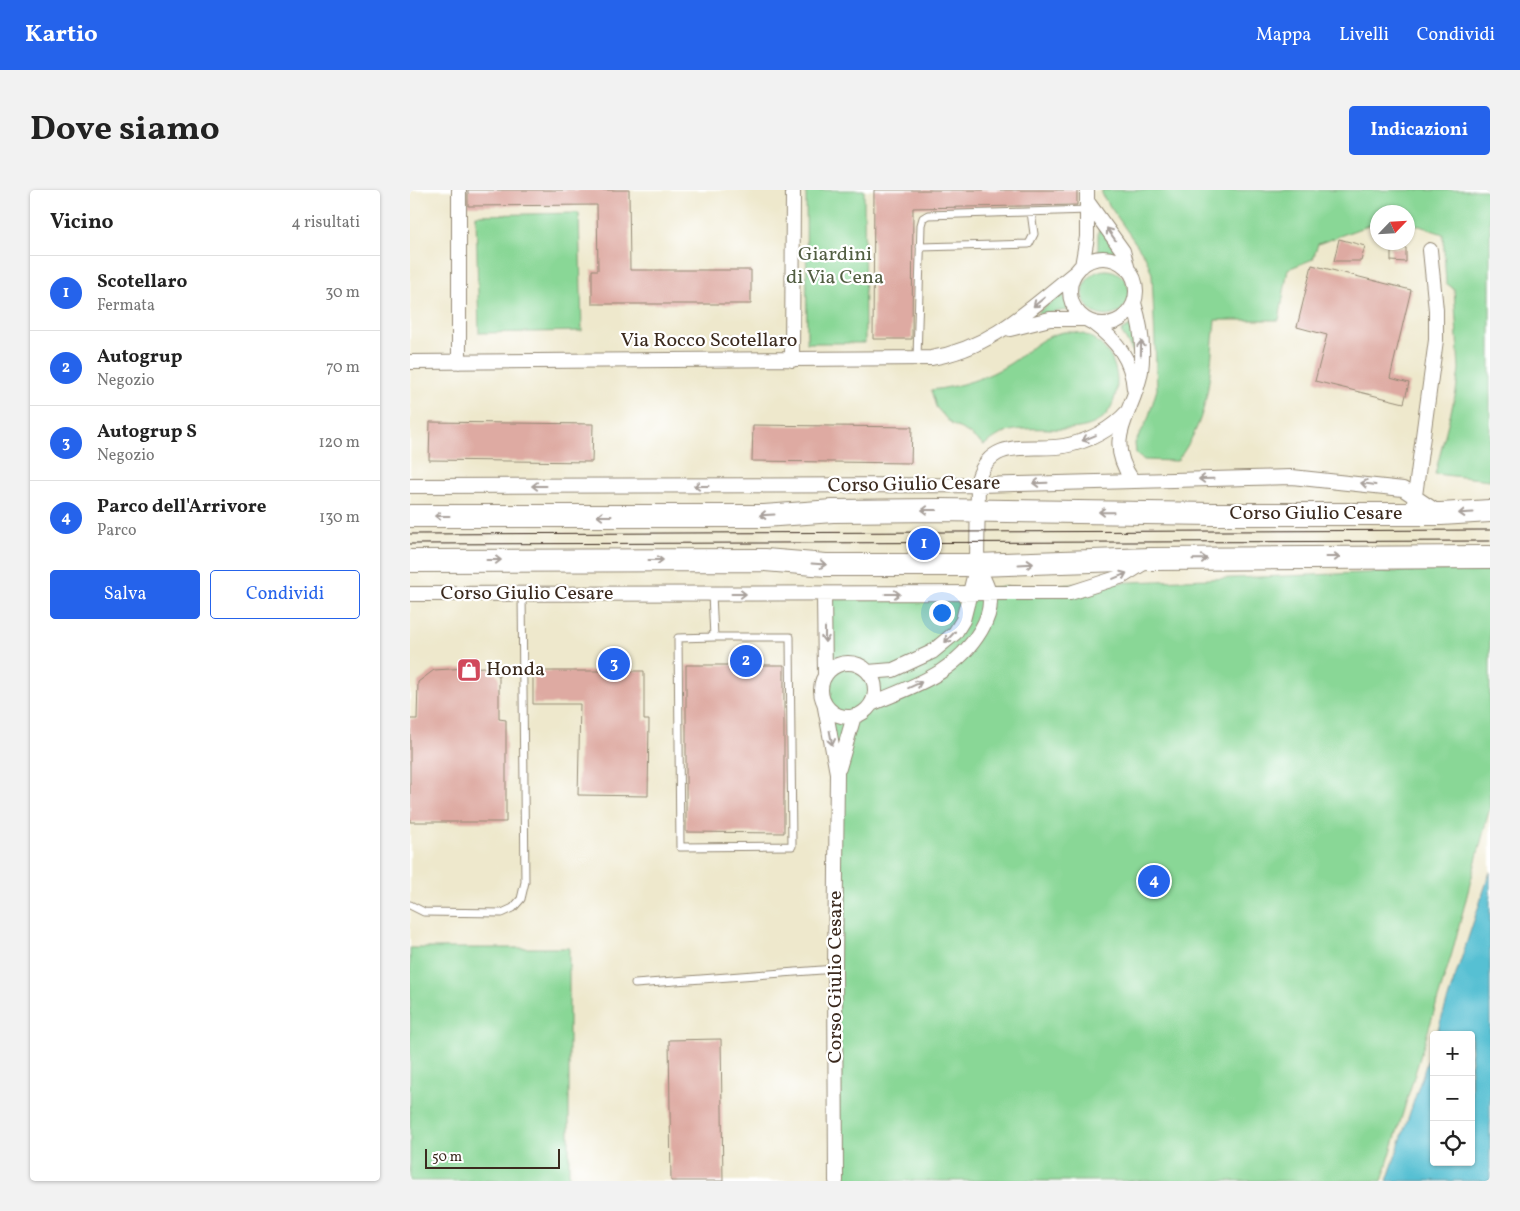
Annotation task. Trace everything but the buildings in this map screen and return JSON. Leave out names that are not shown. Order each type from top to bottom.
[{"type":"main road","name":"Corso Giulio Cesare","points":[[410,516],[764,516],[833,510],[1414,505],[1441,514],[1490,511]]},
{"type":"main road","name":"Corso Giulio Cesare","points":[[410,561],[765,560],[826,565],[977,565],[1151,559],[1490,557]]},
{"type":"street","points":[[459,190],[459,362]]},
{"type":"street","points":[[792,360],[793,190]]},
{"type":"street","points":[[1087,200],[1087,238],[1079,269],[1072,280],[1070,297],[1073,306],[1111,337],[1122,351],[1130,368],[1134,392]]},
{"type":"street","points":[[1087,200],[1123,251],[1128,270],[1136,286],[1134,303],[1140,322],[1141,372],[1121,431],[1119,451],[1122,463],[1132,480]]},
{"type":"street","name":"Corso Giulio Cesare","points":[[1414,505],[1435,351],[1436,310],[1430,250]]},
{"type":"street","points":[[1079,269],[1089,261],[1106,258],[1114,260],[1128,270]]},
{"type":"street","name":"Via Rocco Scotellaro","points":[[1002,331],[1079,269]]},
{"type":"street","points":[[1088,320],[1109,324],[1117,322],[1124,317],[1134,303]]},
{"type":"street","name":"Via Rocco Scotellaro","points":[[410,362],[917,358],[941,356],[964,350],[1002,331],[1042,320],[1088,320]]},
{"type":"street","points":[[868,672],[893,670],[912,663],[944,644],[963,620],[977,565],[978,485],[983,469],[995,454],[1017,447],[1074,444],[1114,426],[1128,411]]},
{"type":"street","name":"Corso Giulio Cesare","points":[[410,486],[978,485],[1132,480],[1302,478],[1403,489],[1414,505]]},
{"type":"street","name":"Corso Giulio Cesare","points":[[410,594],[1070,593],[1123,576],[1151,559]]},
{"type":"street","points":[[871,704],[939,674],[959,660],[972,645],[985,624],[990,605],[990,594],[977,565]]},
{"type":"street","points":[[824,594],[825,676]]},
{"type":"street","points":[[842,664],[856,664],[868,672],[872,677],[875,691],[871,704],[866,710],[854,716],[840,716],[828,708],[824,702],[821,689],[829,670],[842,664]]},
{"type":"street","name":"Corso Giulio Cesare","points":[[824,702],[837,774],[835,969],[836,1181]]},
{"type":"street","name":"Corso Giulio Cesare","points":[[837,774],[854,716]]},
{"type":"lane","points":[[917,358],[920,247],[923,218],[928,214],[1031,212],[1087,200]]},
{"type":"lane","points":[[920,247],[1029,244],[1034,234],[1031,212]]},
{"type":"lane","points":[[410,905],[424,912],[502,913],[518,904],[524,893],[522,594]]},
{"type":"lane","points":[[712,594],[714,637]]},
{"type":"lane","points":[[714,637],[790,637],[792,846],[680,847],[678,638],[714,637]]},
{"type":"lane","points":[[635,984],[835,969]]},
{"type":"green space","name":"Giardini di Via Cena","points":[[806,190],[864,190],[865,343],[807,343]]},
{"type":"green space","points":[[1102,190],[1490,190],[1490,480],[1435,474],[1456,392],[1459,369],[1454,289],[1446,283],[1443,234],[1415,224],[1415,205],[1370,205],[1370,225],[1318,244],[1313,259],[1288,269],[1279,320],[1215,320],[1210,376],[1203,410],[1197,427],[1177,461],[1144,460],[1136,453],[1135,443],[1148,419],[1157,389],[1152,274],[1146,258],[1102,195]]},
{"type":"green space","points":[[579,213],[582,331],[479,333],[476,215]]},
{"type":"green space","points":[[1101,230],[1115,250],[1114,252],[1098,251],[1098,231]]},
{"type":"green space","points":[[1106,270],[1119,274],[1125,280],[1129,293],[1125,306],[1119,312],[1106,316],[1093,312],[1087,306],[1083,293],[1087,280],[1093,274]]},
{"type":"green space","points":[[1063,294],[1068,310],[1039,314],[1038,312]]},
{"type":"green space","points":[[1134,324],[1135,352],[1133,352],[1121,331]]},
{"type":"green space","points":[[1064,332],[1076,332],[1101,344],[1114,364],[1117,380],[1116,392],[1110,410],[1099,421],[1086,427],[1071,429],[1021,429],[1007,432],[984,445],[967,432],[951,424],[936,407],[931,390],[952,387],[993,373],[1011,363],[1042,340]]},
{"type":"green space","points":[[1490,568],[1490,807],[1452,953],[1382,1181],[837,1181],[838,809],[824,594]]},
{"type":"green space","points":[[410,948],[569,948],[569,1181],[410,1181]]},
{"type":"water","points":[[1490,872],[1490,1181],[1387,1181],[1430,1053],[1430,1166],[1475,1166],[1475,1031],[1437,1031]]},
{"type":"tram line","points":[[410,534],[1490,530]]},
{"type":"tram line","points":[[410,544],[1490,541]]},
{"type":"place","name":"Scotellaro","points":[[924,544]]},
{"type":"place","name":"Autogrup","points":[[746,661]]},
{"type":"place","name":"Autogrup S","points":[[614,664]]},
{"type":"place","name":"Honda","points":[[469,670]]},
{"type":"place","name":"Parco dell'Arrivore","points":[[1154,881]]}]
